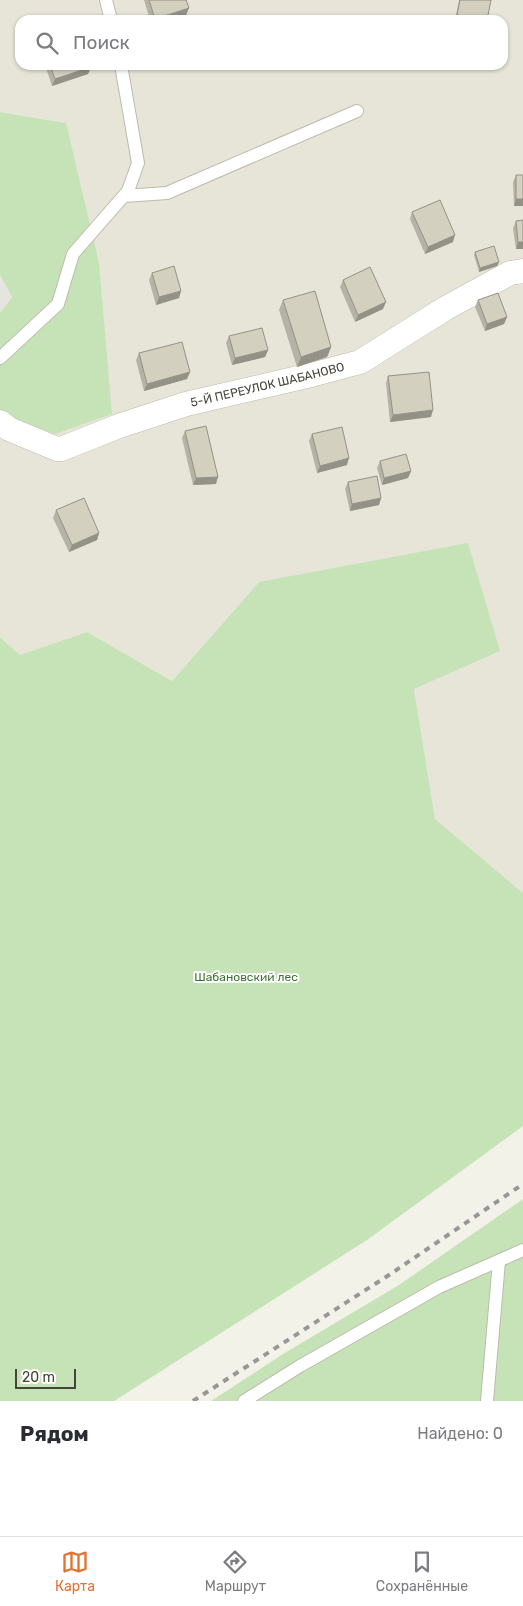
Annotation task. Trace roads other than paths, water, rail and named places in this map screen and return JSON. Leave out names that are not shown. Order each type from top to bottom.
[{"type":"street","name":"5-Й ПЕРЕУЛОК ШАБАНОВО","points":[[0,422],[9,429],[56,449],[61,449],[118,426],[186,404],[360,362],[446,308],[510,273],[523,270]]},
{"type":"lane","points":[[106,0],[110,15]]},
{"type":"lane","points":[[0,358],[58,304],[74,254],[128,191],[138,163],[122,70]]},
{"type":"lane","points":[[124,196],[167,193],[357,111]]},
{"type":"lane","points":[[244,1401],[300,1366],[439,1287],[523,1250]]},
{"type":"lane","points":[[487,1401],[499,1261]]},
{"type":"railway","points":[[193,1401],[389,1275],[523,1184]]},
{"type":"park label","name":"Шабановский лес","points":[[246,977]]}]
